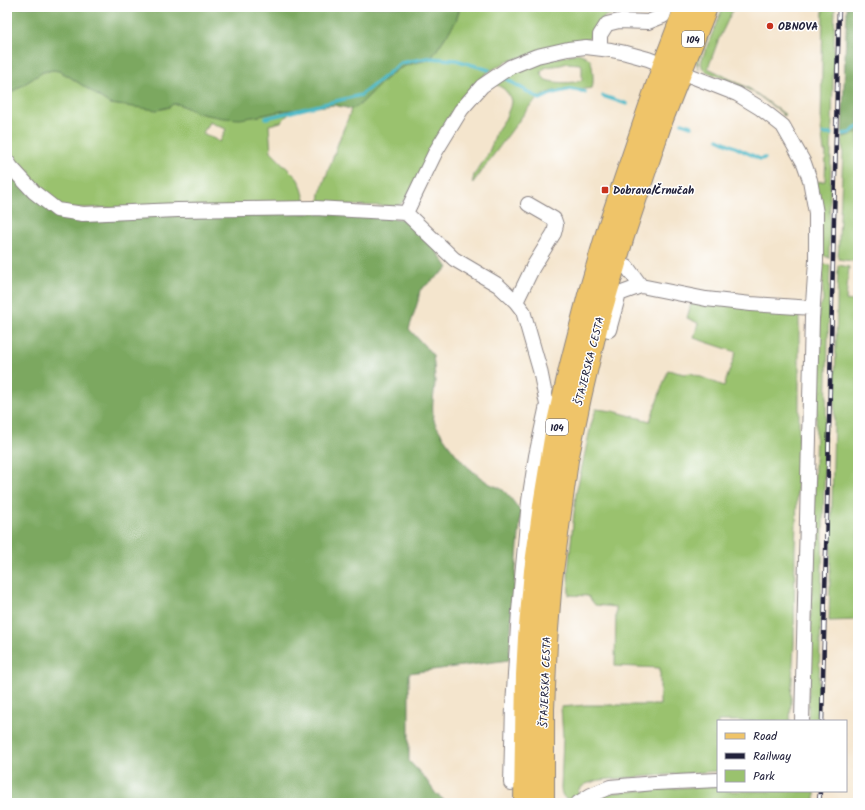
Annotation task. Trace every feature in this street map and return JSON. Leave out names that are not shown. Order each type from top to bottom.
[{"type":"main road","name":"ŠTAJERSKA CESTA","points":[[543,803],[543,709],[546,642],[551,579],[567,460],[580,393],[599,317],[623,236],[664,113],[672,68],[686,7]]},
{"type":"main road","name":"ŠTAJERSKA CESTA","points":[[525,803],[527,675],[535,571],[557,427],[571,365],[588,295],[608,230],[672,68],[706,7]]},
{"type":"street","points":[[600,48],[600,35],[607,24],[619,21],[648,22],[663,16],[666,7]]},
{"type":"street","points":[[406,213],[436,151],[462,110],[482,86],[510,67],[537,56],[568,49],[586,47],[611,50],[648,59],[737,94],[760,108],[783,126],[804,163],[810,180],[816,213],[816,261],[813,308],[802,720]]},
{"type":"street","points":[[7,161],[34,192],[57,210],[83,214],[178,210],[315,208],[406,213],[454,259],[498,285],[516,302],[523,311],[540,370],[546,405],[529,501],[519,611],[513,706],[511,783]]},
{"type":"street","points":[[516,302],[533,267],[554,233],[556,224],[554,219],[528,204]]},
{"type":"street","points":[[609,330],[627,268],[641,286]]},
{"type":"street","points":[[619,294],[641,286],[706,299],[813,308]]},
{"type":"street","points":[[578,803],[591,795],[610,788],[717,780]]},
{"type":"green space","points":[[7,7],[460,7],[456,21],[430,60],[405,66],[391,74],[357,107],[351,109],[334,105],[281,111],[240,119],[223,118],[197,113],[178,104],[173,104],[169,107],[157,110],[110,104],[70,77],[59,71],[53,70],[43,72],[7,95]]},
{"type":"green space","points":[[460,7],[661,7],[656,12],[643,16],[605,16],[593,35],[586,40],[576,41],[508,61],[484,75],[451,117],[407,197],[401,204],[396,206],[319,205],[320,193],[351,109],[357,107],[363,102],[391,74],[405,66],[430,60],[456,21]]},
{"type":"green space","points":[[716,7],[719,7],[699,59],[699,69],[696,59]]},
{"type":"green space","points":[[723,7],[734,7],[718,41],[708,68],[750,89],[786,115],[783,116],[783,114],[755,93],[733,82],[705,71],[703,68],[701,64],[702,59]]},
{"type":"green space","points":[[823,7],[835,7],[829,258],[823,255],[815,182],[825,181],[826,151],[824,152],[821,128]]},
{"type":"green space","points":[[847,7],[858,7],[858,133],[842,137]]},
{"type":"green space","points":[[578,53],[584,55],[591,62],[593,75],[592,88],[552,91],[538,99],[529,107],[472,184],[474,175],[487,156],[496,132],[505,119],[510,107],[511,101],[509,95],[504,89],[494,83],[526,65]],"holes":[[[567,63],[581,64],[582,80],[579,81],[564,83],[549,81],[544,78],[541,72],[547,67]]]},
{"type":"green space","points":[[53,70],[59,71],[110,104],[163,109],[173,104],[178,104],[197,113],[259,116],[293,110],[281,122],[269,125],[271,152],[297,178],[301,185],[305,199],[303,207],[61,208],[20,171],[7,154],[7,95],[43,72]],"holes":[[[209,122],[226,129],[220,142],[203,133]]]},
{"type":"green space","points":[[858,133],[858,262],[838,259],[843,154],[842,137]]},
{"type":"green space","points":[[7,166],[53,213],[337,213],[401,219],[411,225],[432,244],[448,268],[420,290],[409,329],[433,355],[435,380],[433,405],[434,420],[444,438],[463,462],[487,482],[503,490],[521,512],[509,660],[409,673],[409,761],[425,778],[436,794],[448,803],[7,803]]},
{"type":"green space","points":[[822,264],[830,265],[818,720],[808,720],[818,354],[820,306],[823,302]]},
{"type":"green space","points":[[838,265],[849,267],[846,300],[858,302],[858,620],[829,621]]},
{"type":"green space","points":[[692,300],[799,312],[799,450],[795,548],[794,643],[790,720],[717,720],[717,771],[599,780],[586,784],[578,790],[579,794],[573,798],[567,799],[563,797],[561,789],[563,737],[561,707],[586,705],[660,705],[660,668],[615,666],[616,607],[595,605],[588,596],[569,595],[568,571],[576,494],[591,425],[596,409],[613,411],[650,421],[668,370],[684,374],[691,373],[724,386],[736,352],[694,338],[698,323],[687,318]]},
{"type":"green space","points":[[717,785],[717,792],[815,792],[815,803],[592,803],[595,798],[608,793]]},
{"type":"waterway","points":[[266,118],[361,95],[401,63],[428,58],[456,60],[489,70]]},
{"type":"waterway","points":[[506,79],[540,99],[553,93],[570,89],[585,92]]},
{"type":"waterway","points":[[603,96],[627,104]]},
{"type":"waterway","points":[[682,123],[691,126]]},
{"type":"waterway","points":[[843,134],[850,133],[858,126]]},
{"type":"waterway","points":[[823,134],[831,134]]},
{"type":"waterway","points":[[718,139],[760,159],[765,158]]},
{"type":"railway","points":[[822,720],[839,7]]},
{"type":"railway","points":[[819,803],[820,792]]},
{"type":"place","name":"OBNOVA","points":[[770,26]]},
{"type":"place","name":"Dobrava/Črnučah","points":[[605,190]]}]
